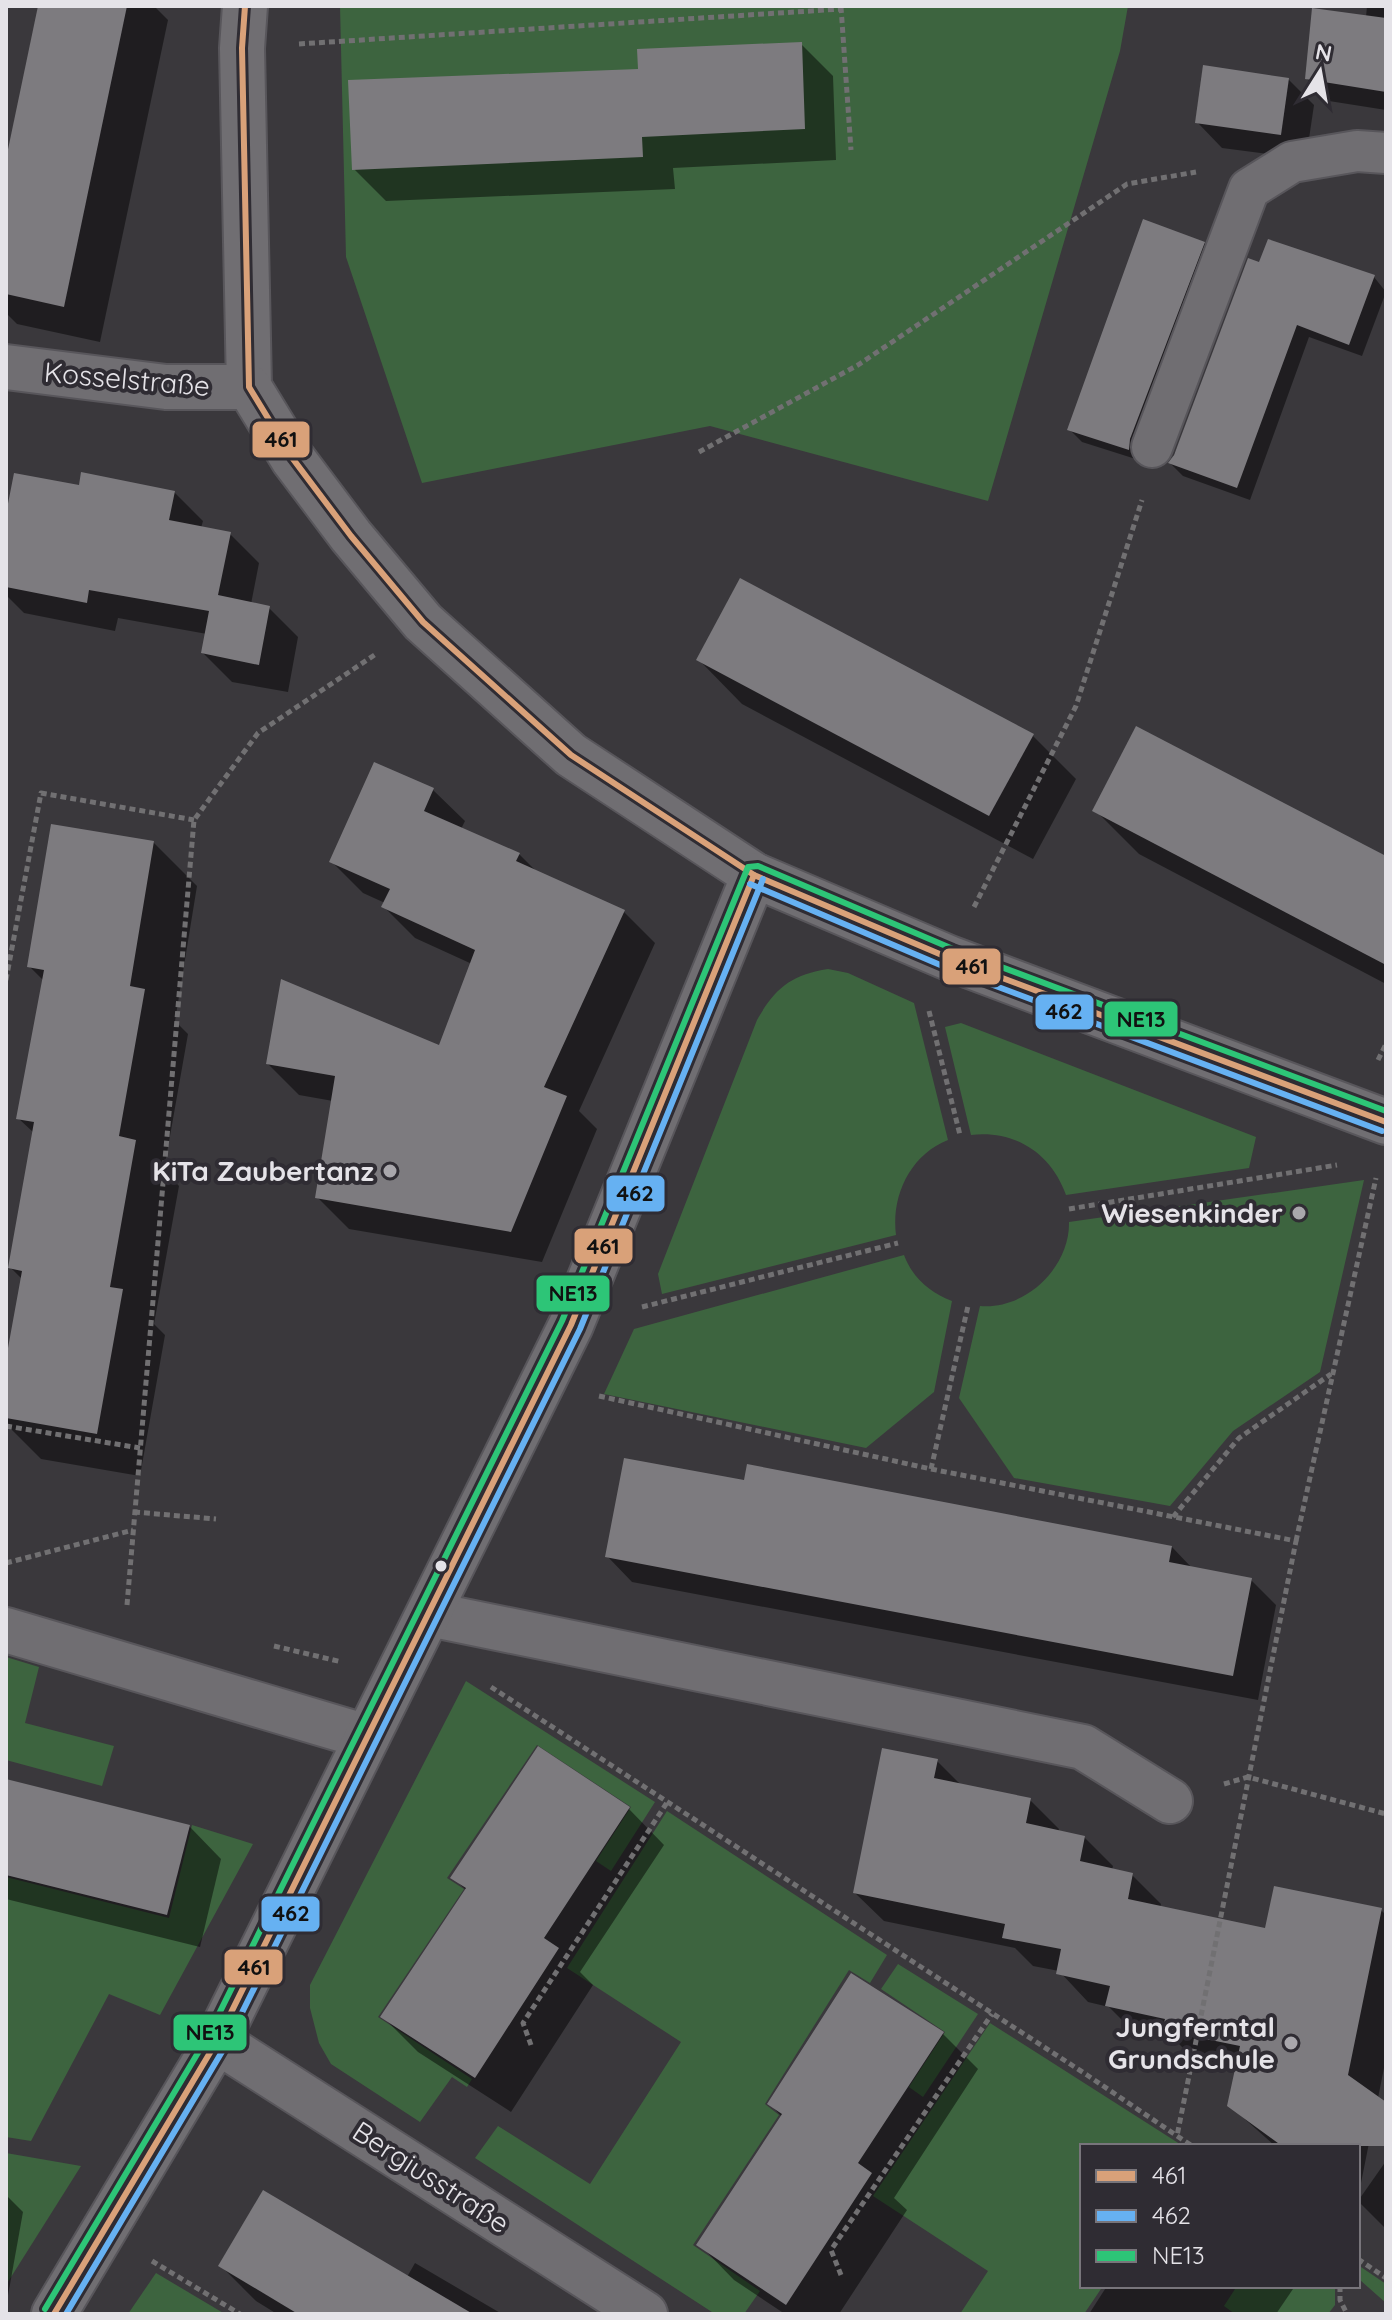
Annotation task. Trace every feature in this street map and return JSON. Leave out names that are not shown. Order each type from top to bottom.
[{"type":"street","points":[[243,27],[249,387],[293,459],[351,536],[423,622],[571,755],[754,875],[930,950],[1386,1122]]},
{"type":"street","name":"Kosselstraße","points":[[6,367],[166,387],[249,387]]},
{"type":"street","points":[[54,2314],[217,2041],[571,1325],[754,875]]},
{"type":"street","points":[[423,1627],[1083,1747],[1170,1801]]},
{"type":"street","points":[[6,1630],[367,1737]]},
{"type":"street","name":"Bergiusstraße","points":[[217,2041],[645,2314]]},
{"type":"lane","points":[[1152,447],[1249,189],[1292,162],[1357,151],[1386,153]]},
{"type":"path","points":[[243,27],[841,8],[851,150]]},
{"type":"path","points":[[699,452],[858,365],[1127,184],[1209,170],[1292,162]]},
{"type":"path","points":[[960,1135],[930,950],[1085,683],[1154,464],[1152,447]]},
{"type":"path","points":[[127,1610],[194,820],[258,733],[423,622]]},
{"type":"path","points":[[6,980],[41,793],[194,820]]},
{"type":"path","points":[[1069,1209],[1349,1163]]},
{"type":"path","points":[[1177,2136],[1296,1541],[1377,1174]]},
{"type":"path","points":[[571,1325],[898,1243]]},
{"type":"path","points":[[931,1469],[968,1306]]},
{"type":"path","points":[[1173,1517],[1239,1438],[1331,1374]]},
{"type":"path","points":[[542,1384],[931,1469],[1296,1541]]},
{"type":"path","points":[[6,1426],[140,1448]]},
{"type":"path","points":[[134,1512],[216,1519]]},
{"type":"path","points":[[6,1563],[133,1530]]},
{"type":"path","points":[[423,1627],[668,1801],[1189,2144]]},
{"type":"path","points":[[1170,1801],[1248,1777],[1386,1814]]},
{"type":"path","points":[[531,2045],[523,2023],[668,1801]]},
{"type":"path","points":[[841,2275],[831,2250],[992,2014]]},
{"type":"path","points":[[104,2231],[240,2314]]},
{"type":"path","points":[[1360,2260],[1386,2278]]},
{"type":"path","points":[[1340,2288],[1340,2300],[1347,2314]]},
{"type":"green space","points":[[340,6],[1128,6],[1120,51],[988,501],[710,426],[422,483],[346,257]]},
{"type":"green space","points":[[828,969],[848,973],[914,1003],[948,1140],[923,1156],[906,1178],[897,1206],[896,1235],[662,1294],[658,1274],[757,1020],[770,999],[785,985],[804,975]]},
{"type":"green space","points":[[961,1023],[1256,1137],[1249,1168],[1066,1195],[1051,1167],[1029,1147],[1002,1136],[971,1135],[945,1027]]},
{"type":"green space","points":[[1364,1180],[1320,1372],[1233,1431],[1170,1506],[1014,1478],[959,1398],[980,1306],[1013,1301],[1042,1282],[1062,1255],[1069,1222]]},
{"type":"green space","points":[[904,1255],[923,1283],[936,1294],[952,1301],[934,1392],[866,1448],[604,1394],[634,1329]]},
{"type":"green space","points":[[6,1657],[39,1667],[25,1723],[114,1746],[102,1786],[6,1760]]},
{"type":"green space","points":[[466,1681],[655,1802],[611,1871],[596,1861],[631,1807],[537,1745],[447,1878],[464,1889],[378,2017],[472,2079],[467,2087],[452,2077],[420,2122],[331,2064],[319,2043],[310,2008],[310,1985]]},
{"type":"green space","points":[[667,1811],[887,1955],[870,1983],[849,1970],[765,2104],[779,2115],[693,2245],[760,2291],[744,2314],[715,2314],[475,2158],[498,2126],[590,2184],[681,2042],[567,1968]]},
{"type":"green space","points":[[192,1825],[253,1844],[160,2015],[109,1994],[31,2141],[6,2137],[6,1877],[169,1918]]},
{"type":"green space","points":[[898,1964],[978,2014],[923,2097],[909,2087],[945,2032],[881,1989]]},
{"type":"green space","points":[[990,2023],[1180,2144],[1080,2144],[1080,2288],[1102,2288],[1084,2314],[960,2314],[988,2271],[873,2196]]},
{"type":"green space","points":[[6,2153],[81,2166],[6,2285]]},
{"type":"green space","points":[[1360,2266],[1386,2284],[1386,2303],[1360,2280]]},
{"type":"green space","points":[[156,2273],[225,2314],[128,2314]]},
{"type":"green space","points":[[1236,2288],[1335,2288],[1335,2305],[1328,2314],[1235,2314],[1224,2306]]},
{"type":"building","points":[[38,6],[127,6],[64,307],[6,294],[6,159]]},
{"type":"building","points":[[1312,8],[1386,18],[1386,92],[1305,79]]},
{"type":"building","points":[[802,42],[805,129],[642,137],[643,157],[352,170],[348,80],[638,69],[637,49]]},
{"type":"building","points":[[1203,65],[1289,78],[1281,135],[1195,123]]},
{"type":"building","points":[[1143,219],[1205,242],[1130,439],[1129,450],[1067,430]]},
{"type":"building","points":[[1268,239],[1375,275],[1349,345],[1297,325],[1237,488],[1168,463],[1174,455],[1248,258],[1259,262]]},
{"type":"building","points":[[81,472],[175,491],[169,520],[231,532],[218,595],[270,606],[259,665],[201,653],[209,611],[89,590],[87,603],[6,587],[6,514],[14,473],[79,485]]},
{"type":"building","points":[[740,578],[1034,734],[989,816],[696,660]]},
{"type":"building","points":[[1136,726],[1386,856],[1386,965],[1092,811]]},
{"type":"building","points":[[374,762],[434,788],[424,811],[520,853],[516,861],[625,910],[544,1087],[567,1096],[511,1232],[315,1198],[335,1076],[266,1064],[281,979],[439,1045],[475,950],[381,907],[390,889],[329,862]]},
{"type":"building","points":[[51,824],[154,841],[130,986],[145,989],[119,1136],[136,1140],[110,1287],[123,1289],[97,1434],[6,1418],[6,1359],[22,1271],[8,1268],[34,1122],[16,1119],[44,970],[27,967]]},
{"type":"building","points":[[624,1458],[744,1480],[747,1464],[1172,1546],[1169,1562],[1252,1578],[1233,1676],[605,1557]]},
{"type":"building","points":[[538,1746],[630,1807],[544,1938],[559,1948],[475,2078],[380,2017],[466,1888],[450,1878]]},
{"type":"building","points":[[882,1748],[938,1759],[934,1778],[1031,1798],[1026,1823],[1085,1836],[1080,1861],[1133,1873],[1128,1899],[1265,1928],[1274,1886],[1382,1908],[1348,2075],[1386,2102],[1386,2146],[1279,2144],[1227,2106],[1240,2046],[1162,2030],[1165,2019],[1105,2006],[1110,1986],[1056,1974],[1061,1949],[1002,1938],[1005,1924],[853,1893]]},
{"type":"building","points":[[6,1779],[190,1825],[167,1915],[6,1875]]},
{"type":"building","points":[[851,1973],[944,2032],[858,2163],[872,2173],[786,2305],[696,2245],[782,2114],[767,2104]]},
{"type":"building","points":[[263,2190],[473,2314],[298,2314],[218,2266]]},
{"type":"transit line","name":"461","points":[[245,6],[242,48],[249,387],[293,459],[351,536],[423,622],[571,755],[754,875],[949,958],[1386,1122]]},
{"type":"transit line","name":"NE13","points":[[45,2309],[208,2036],[562,1321],[748,867],[758,866],[953,949],[1386,1111]]},
{"type":"transit line","name":"461","points":[[54,2314],[217,2041],[571,1325],[754,875]]},
{"type":"transit line","name":"462","points":[[66,2314],[226,2045],[580,1329],[763,879]]},
{"type":"transit line","name":"462","points":[[750,884],[945,967],[1382,1131]]},
{"type":"place","name":"KiTa Zaubertanz","points":[[390,1171]]},
{"type":"place","name":"Wiesenkinder","points":[[1299,1213]]},
{"type":"place","name":"Jungferntal Grundschule","points":[[1291,2043]]}]
